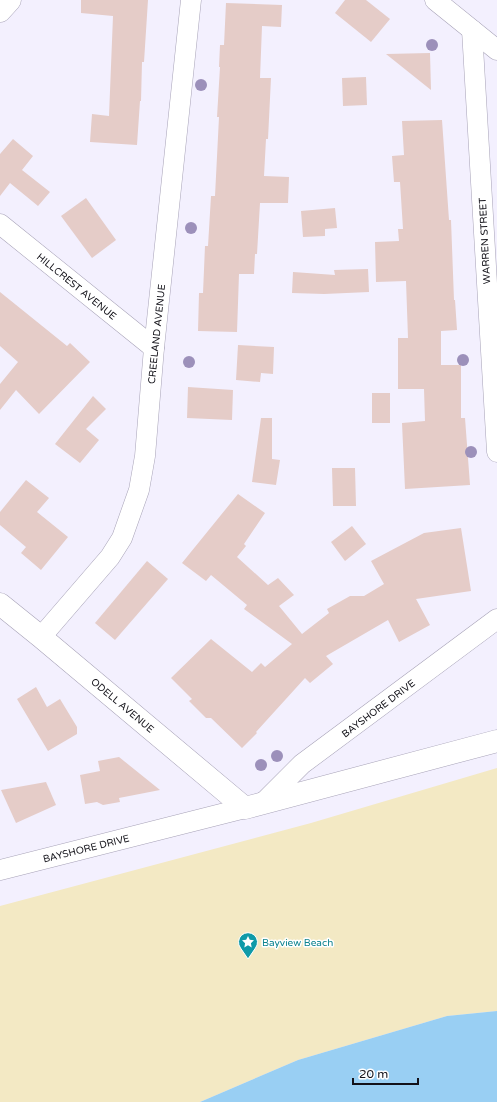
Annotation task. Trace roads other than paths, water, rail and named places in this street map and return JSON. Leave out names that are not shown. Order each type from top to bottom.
[{"type":"main road","points":[[0,11],[10,0]]},
{"type":"main road","name":"ODELL AVENUE","points":[[0,604],[254,805]]},
{"type":"main road","name":"BAYSHORE DRIVE","points":[[254,805],[497,742]]},
{"type":"street","name":"CREELAND AVENUE","points":[[42,637],[110,557],[122,538],[139,490],[145,456],[154,348],[191,0]]},
{"type":"street","points":[[435,0],[497,50]]},
{"type":"street","name":"WARREN STREET","points":[[472,30],[497,452]]},
{"type":"street","name":"HILLCREST AVENUE","points":[[0,224],[154,348]]},
{"type":"street","name":"BAYSHORE DRIVE","points":[[0,870],[254,805],[302,764],[497,619]]},
{"type":"water","points":[[497,1011],[497,1102],[200,1102],[298,1060],[447,1016]]},
{"type":"place","name":"Bayview Beach","points":[[248,959]]}]
